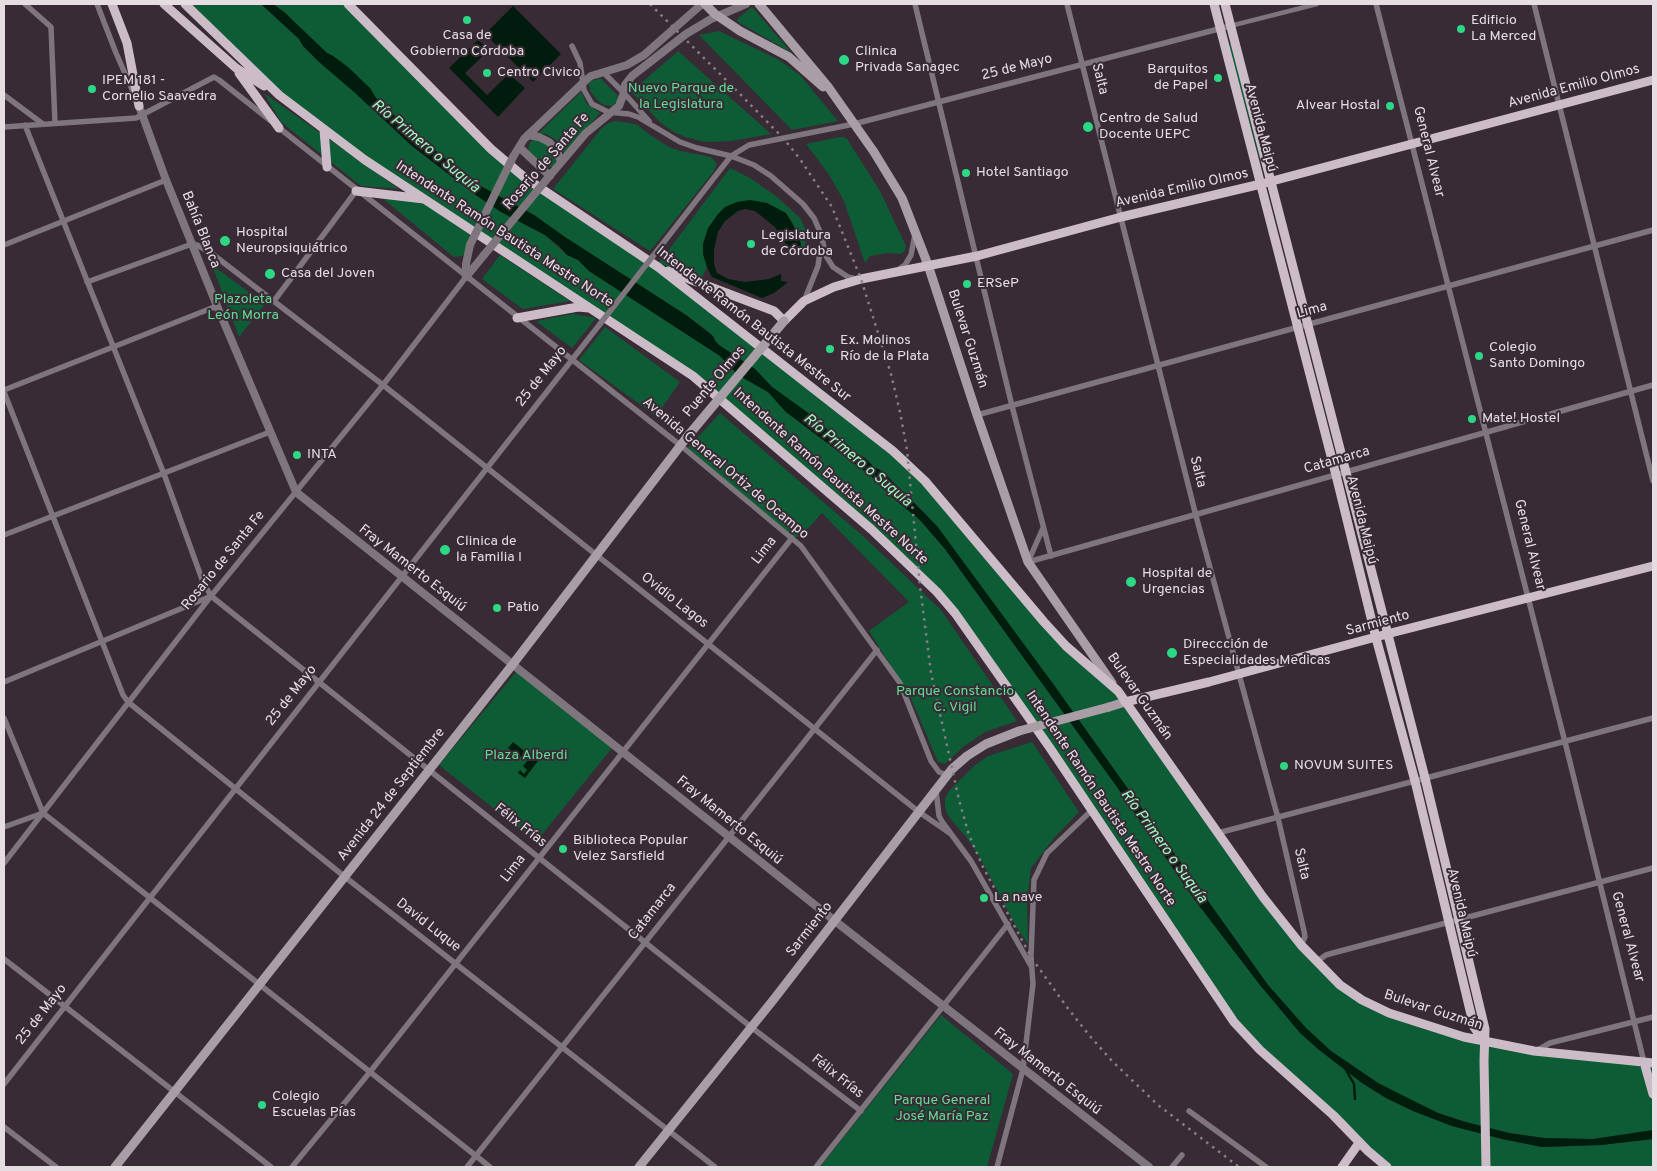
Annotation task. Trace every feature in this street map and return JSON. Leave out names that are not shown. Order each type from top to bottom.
[{"type":"main road","points":[[112,4],[127,43],[139,106]]},
{"type":"main road","points":[[164,4],[236,68],[279,95]]},
{"type":"main road","name":"Intendente Ramón Bautista Mestre Norte","points":[[185,4],[279,95],[374,167],[594,310],[709,388],[871,529],[937,592],[955,613],[1092,810],[1234,1022],[1260,1050],[1334,1115],[1359,1143],[1387,1167]]},
{"type":"main road","name":"Intendente Ramón Bautista Mestre Sur","points":[[348,4],[491,149],[531,182],[658,267],[893,451],[941,498],[1066,646],[1118,692]]},
{"type":"main road","name":"Bulevar Guzmán","points":[[704,4],[740,31],[789,57],[835,99]]},
{"type":"main road","name":"Bulevar Guzmán","points":[[759,4],[816,72],[889,175],[902,198],[928,265],[1028,562],[1263,897],[1301,945],[1340,985],[1376,1007],[1432,1028],[1484,1042],[1534,1052],[1649,1062]]},
{"type":"main road","name":"Avenida Maipú","points":[[1214,4],[1265,183],[1340,473],[1387,634],[1425,778],[1485,1029],[1486,1167]]},
{"type":"main road","name":"Avenida Maipú","points":[[1225,4],[1265,183]]},
{"type":"main road","points":[[236,68],[279,128]]},
{"type":"main road","name":"Avenida Emilio Olmos","points":[[784,321],[804,300],[834,287],[894,272],[977,256],[1121,217],[1265,183],[1653,80]]},
{"type":"main road","points":[[324,130],[327,167]]},
{"type":"main road","points":[[356,191],[426,200]]},
{"type":"main road","points":[[658,267],[774,311],[784,321]]},
{"type":"main road","points":[[517,318],[578,307],[594,310]]},
{"type":"main road","name":"Puente Olmos","points":[[687,437],[784,321]]},
{"type":"main road","name":"Avenida 24 de Septiembre","points":[[116,1167],[513,664],[596,555],[676,442],[687,437]]},
{"type":"main road","name":"Avenida Maipú","points":[[1340,473],[1376,638],[1416,781],[1474,1027],[1484,1042]]},
{"type":"main road","name":"Sarmiento","points":[[638,1167],[752,1027],[947,775],[967,756],[986,744],[1019,731],[1125,702],[1653,566]]},
{"type":"main road","name":"General Alvear","points":[[1649,1062],[1653,1093]]},
{"type":"main road","points":[[1342,1167],[1359,1143]]},
{"type":"street","points":[[25,4],[51,27],[55,123]]},
{"type":"street","name":"Bahía Blanca","points":[[97,4],[217,306],[296,492]]},
{"type":"street","points":[[685,19],[695,4]]},
{"type":"street","name":"Rosario de Santa Fe","points":[[466,277],[466,264],[470,246],[513,156],[524,139],[591,76],[627,65],[644,55],[704,4]]},
{"type":"street","name":"Rosario de Santa Fe","points":[[4,863],[211,596],[382,385],[466,277],[586,133],[619,106],[625,86],[632,76],[686,34],[746,4]]},
{"type":"street","points":[[915,4],[940,101],[1012,406],[1051,556]]},
{"type":"street","name":"Salta","points":[[1067,4],[1157,366],[1278,818],[1304,930],[1305,937],[1301,945]]},
{"type":"street","name":"25 de Mayo","points":[[4,1084],[731,156],[749,145],[854,124],[1316,4]]},
{"type":"street","name":"General Alvear","points":[[1376,4],[1529,599],[1635,1022],[1649,1062]]},
{"type":"street","points":[[1534,4],[1653,481]]},
{"type":"street","points":[[572,46],[580,63],[582,85],[586,96],[592,104],[603,110],[633,115],[690,146],[731,156],[762,170],[783,185],[809,211],[821,234],[826,256],[833,267],[848,277],[861,280]]},
{"type":"street","points":[[603,72],[656,128]]},
{"type":"street","name":"Avenida General Ortiz de Ocampo","points":[[143,116],[214,77],[219,80],[356,191],[676,442],[792,538],[807,554],[900,683],[930,762],[939,772],[947,775]]},
{"type":"street","points":[[4,96],[43,124]]},
{"type":"street","points":[[4,127],[143,116]]},
{"type":"street","points":[[4,682],[211,596],[25,125]]},
{"type":"street","points":[[528,135],[539,136],[548,142],[557,151],[561,162]]},
{"type":"street","points":[[519,147],[548,177]]},
{"type":"street","points":[[4,245],[166,180]]},
{"type":"street","points":[[274,301],[356,191]]},
{"type":"street","points":[[894,272],[905,265],[911,256],[915,230]]},
{"type":"street","name":"Lima","points":[[977,415],[1653,230]]},
{"type":"street","points":[[804,300],[820,261],[822,249],[821,234]]},
{"type":"street","points":[[87,282],[192,244]]},
{"type":"street","name":"Ovidio Lagos","points":[[192,244],[211,253],[274,301],[487,468],[918,812],[951,834]]},
{"type":"street","points":[[128,702],[123,695],[4,391],[217,306]]},
{"type":"street","name":"Catamarca","points":[[1028,562],[1196,516],[1653,384]]},
{"type":"street","points":[[4,535],[270,432]]},
{"type":"street","points":[[687,437],[686,445],[690,454]]},
{"type":"street","name":"Fray Mamerto Esquiú","points":[[296,492],[835,921],[1148,1167]]},
{"type":"street","points":[[1028,562],[1043,527]]},
{"type":"street","name":"Lima","points":[[292,1167],[370,1072],[792,538]]},
{"type":"street","name":"Félix Frías","points":[[211,596],[752,1027],[861,1111]]},
{"type":"street","name":"Catamarca","points":[[467,1167],[877,650]]},
{"type":"street","name":"David Luque","points":[[128,702],[235,790],[715,1167]]},
{"type":"street","points":[[4,718],[43,813],[490,1167]]},
{"type":"street","points":[[1218,833],[1653,718]]},
{"type":"street","name":"Ovidio Lagos","points":[[936,790],[939,816],[971,861],[1033,970]]},
{"type":"street","points":[[997,1167],[1023,1069],[1033,984],[1034,880],[1048,853],[1092,810]]},
{"type":"street","points":[[4,827],[43,813]]},
{"type":"street","points":[[1316,962],[1326,955],[1333,953],[1653,868]]},
{"type":"street","points":[[816,1167],[1008,924]]},
{"type":"street","points":[[4,959],[271,1167]]},
{"type":"street","points":[[1534,1052],[1550,1043],[1653,1018]]},
{"type":"street","points":[[1189,1111],[1266,1167]]},
{"type":"street","points":[[4,1127],[56,1167]]},
{"type":"street","points":[[1172,1167],[1182,1155]]},
{"type":"green space","points":[[185,4],[261,4],[299,39],[303,46],[319,62],[354,91],[412,146],[477,196],[501,212],[545,235],[567,255],[578,260],[589,271],[720,356],[738,375],[768,392],[786,412],[871,476],[893,498],[920,520],[945,549],[1117,787],[1194,899],[1260,985],[1318,1049],[1362,1083],[1386,1098],[1452,1126],[1542,1147],[1601,1145],[1653,1139],[1653,1167],[1387,1167],[1245,1035],[1050,748],[937,592],[709,388],[426,200],[279,95]]},
{"type":"green space","points":[[273,4],[348,4],[491,149],[658,267],[893,451],[1044,622],[1118,691],[1301,945],[1362,1000],[1464,1037],[1653,1063],[1653,1131],[1593,1139],[1544,1138],[1479,1126],[1438,1113],[1397,1094],[1331,1051],[1306,1028],[1268,985],[1051,681],[926,514],[882,471],[874,467],[865,458],[851,451],[811,415],[772,387],[755,369],[719,345],[709,332],[686,315],[534,215],[477,184],[410,130],[376,98],[369,88]]},
{"type":"green space","points":[[752,7],[792,53],[738,22],[737,19]]},
{"type":"green space","points":[[719,31],[779,60],[800,75],[838,121],[792,130],[699,35]]},
{"type":"green space","points":[[1232,44],[1261,156],[1259,157],[1229,45]]},
{"type":"green space","name":"Nuevo Parque de la Legislatura","points":[[678,51],[771,134],[732,141],[705,142],[685,137],[661,123],[631,92]]},
{"type":"green space","points":[[600,78],[618,96],[613,106],[604,105],[599,102],[590,91],[589,82]]},
{"type":"green space","points":[[581,92],[587,104],[600,113],[564,154],[555,139],[546,134],[539,133]]},
{"type":"green space","points":[[264,93],[399,189],[361,186],[281,122]]},
{"type":"green space","points":[[615,121],[636,124],[669,147],[711,157],[717,164],[714,171],[650,251],[553,189],[601,129]]},
{"type":"green space","points":[[840,137],[847,139],[880,191],[906,246],[905,251],[901,254],[888,253],[870,256],[865,263],[844,201],[828,173],[806,144]]},
{"type":"green space","points":[[536,139],[549,146],[556,156],[557,161],[553,167],[546,167],[528,150],[530,142]]},
{"type":"green space","points":[[730,168],[750,178],[776,196],[800,218],[807,232],[804,252],[801,250],[799,236],[786,213],[737,202],[703,244],[703,254],[707,267],[701,280],[659,263]]},
{"type":"green space","points":[[386,194],[416,198],[472,236],[463,256],[454,257],[382,198]]},
{"type":"green space","points":[[500,255],[570,301],[523,309],[482,279]]},
{"type":"green space","name":"Plazoleta León Morra","points":[[212,265],[265,304],[239,337]]},
{"type":"green space","points":[[573,314],[596,318],[572,348],[536,321]]},
{"type":"green space","points":[[605,327],[680,382],[656,416],[579,360]]},
{"type":"green space","name":"Parque Constancio C. Vigil","points":[[720,413],[864,537],[941,610],[1017,721],[985,732],[964,746],[945,764],[938,762],[910,696],[869,631],[909,602],[822,513],[802,535],[792,538],[687,449]]},
{"type":"green space","name":"Plaza Alberdi","points":[[517,671],[612,748],[536,842],[439,765]]},
{"type":"green space","points":[[1032,742],[1079,812],[1054,838],[1031,868],[1027,902],[1028,944],[1017,928],[979,856],[949,817],[945,808],[945,799],[949,791],[974,766],[988,756]]},
{"type":"green space","name":"Parque General José María Paz","points":[[941,1015],[1013,1074],[987,1167],[820,1167]]},
{"type":"water","name":"Río Primero o Suquía","points":[[261,4],[273,4],[284,12],[327,53],[348,67],[370,88],[376,98],[410,130],[477,184],[534,215],[686,315],[713,336],[719,345],[755,369],[772,387],[811,415],[851,451],[865,458],[874,467],[882,471],[937,526],[1051,681],[1268,985],[1306,1028],[1331,1051],[1378,1083],[1438,1113],[1462,1121],[1509,1133],[1544,1138],[1593,1139],[1653,1130],[1653,1139],[1601,1145],[1542,1147],[1452,1126],[1386,1098],[1362,1083],[1318,1049],[1300,1033],[1260,985],[1194,899],[1117,787],[945,549],[920,520],[893,498],[871,476],[786,412],[768,392],[738,375],[720,356],[589,271],[578,260],[567,255],[545,235],[501,212],[477,196],[412,146],[319,62],[303,46],[299,39]]},
{"type":"water","points":[[513,6],[561,54],[533,82],[485,34]]},
{"type":"water","points":[[478,40],[489,50],[465,73],[487,95],[509,74],[525,88],[498,117],[449,68]]},
{"type":"water","points":[[750,200],[767,203],[786,213],[796,230],[801,244],[800,253],[794,257],[792,256],[775,227],[755,211],[745,209],[738,211],[725,221],[718,232],[714,250],[714,264],[717,273],[728,279],[745,282],[769,279],[781,274],[781,281],[788,282],[774,293],[762,298],[712,277],[703,254],[703,244],[708,228],[718,214],[725,207],[737,202]]},
{"type":"water","points":[[513,742],[532,757],[536,757],[538,761],[525,778],[518,773],[520,770],[524,774],[527,770],[523,766],[528,760],[522,756],[520,757],[508,748]]},
{"type":"waterway","points":[[1346,1070],[1354,1084],[1355,1099]]},
{"type":"railway","points":[[650,4],[784,139],[800,159],[832,207],[861,279],[891,374],[907,450],[920,586],[931,673],[959,800],[969,835],[983,867],[1031,957],[1089,1035],[1112,1061],[1158,1105],[1239,1167]]},
{"type":"place","name":"Casa de Gobierno Córdoba","points":[[467,20]]},
{"type":"place","name":"Edificio La Merced","points":[[1461,29]]},
{"type":"place","name":"Clinica Privada Sanagec","points":[[844,60]]},
{"type":"place","name":"Centro Civico","points":[[487,73]]},
{"type":"place","name":"Barquitos de Papel","points":[[1218,78]]},
{"type":"place","name":"IPEM 181 - Cornelio Saavedra","points":[[92,89]]},
{"type":"place","name":"Alvear Hostal","points":[[1390,106]]},
{"type":"place","name":"Centro de Salud Docente UEPC","points":[[1088,127]]},
{"type":"place","name":"Hotel Santiago","points":[[966,173]]},
{"type":"place","name":"Hospital Neuropsiquiátrico","points":[[225,241]]},
{"type":"place","name":"Legislatura de Córdoba","points":[[751,244]]},
{"type":"place","name":"Casa del Joven","points":[[270,274]]},
{"type":"place","name":"ERSeP","points":[[967,284]]},
{"type":"place","name":"Ex. Molinos Río de la Plata","points":[[830,349]]},
{"type":"place","name":"Colegio Santo Domingo","points":[[1479,356]]},
{"type":"place","name":"Mate! Hostel","points":[[1472,419]]},
{"type":"place","name":"INTA","points":[[297,455]]},
{"type":"place","name":"Clinica de la Familia I","points":[[445,550]]},
{"type":"place","name":"Hospital de Urgencias","points":[[1131,582]]},
{"type":"place","name":"Patio","points":[[497,608]]},
{"type":"place","name":"Direccción de Especialidades Medicas","points":[[1172,653]]},
{"type":"place","name":"NOVUM SUITES","points":[[1284,766]]},
{"type":"place","name":"Biblioteca Popular Velez Sarsfield","points":[[563,849]]},
{"type":"place","name":"La nave","points":[[984,898]]},
{"type":"place","name":"Colegio Escuelas Pías","points":[[262,1105]]}]
